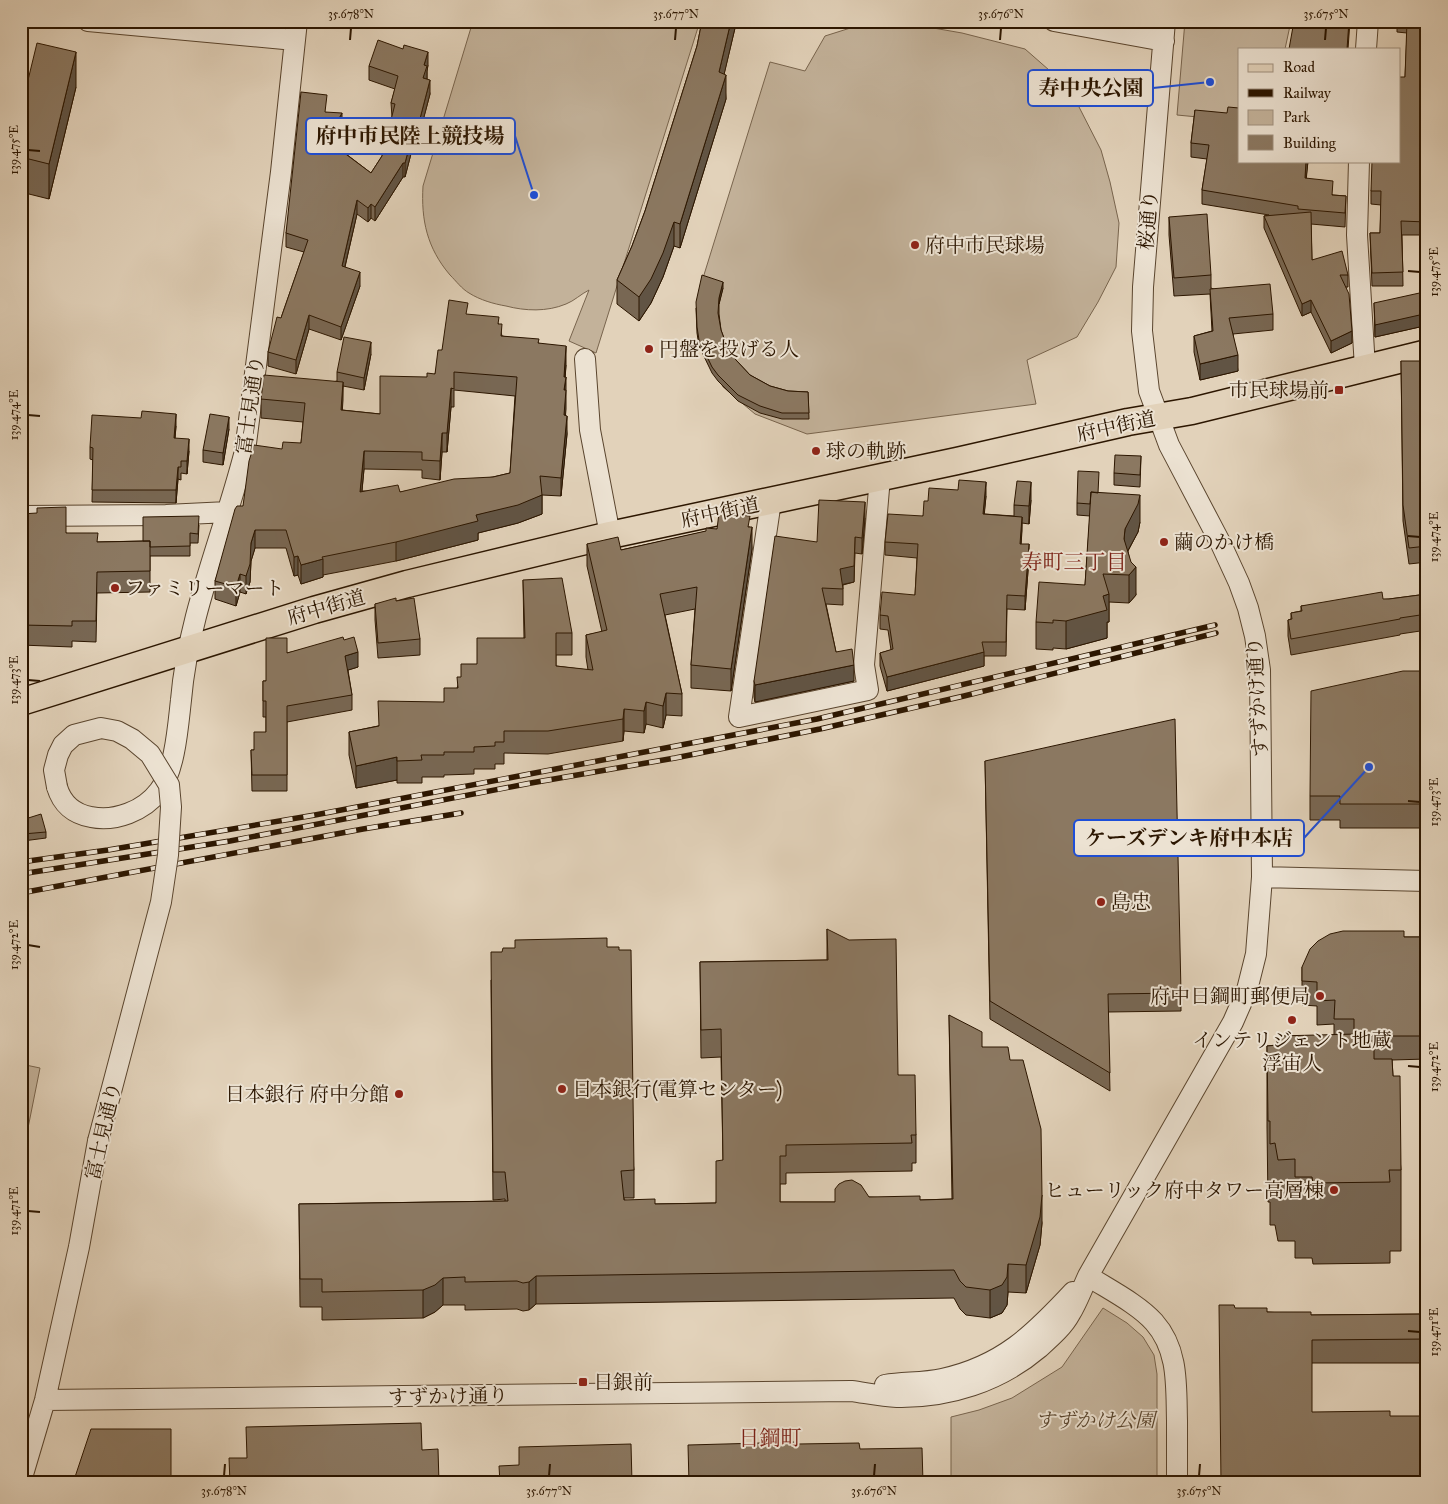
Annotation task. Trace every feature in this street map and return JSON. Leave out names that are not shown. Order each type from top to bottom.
[{"type":"main road","name":"府中街道","points":[[21,702],[314,610],[388,589],[610,535],[1192,410],[1427,353]]},
{"type":"street","points":[[1054,21],[1164,31]]},
{"type":"street","points":[[1366,48],[1368,21]]},
{"type":"street","points":[[97,22],[296,31]]},
{"type":"street","name":"富士見通り","points":[[21,1481],[45,1400],[79,1248],[98,1141],[161,902],[168,855],[171,807],[168,786],[150,754],[132,739],[117,731],[102,728],[74,735],[63,745],[54,770],[60,797],[71,809],[80,815],[96,818],[112,818],[130,813],[145,805],[158,792],[166,780],[178,733],[183,672],[195,618],[245,451],[281,172],[296,31]]},
{"type":"street","name":"桜通り","points":[[1158,417],[1148,391],[1142,331],[1142,308],[1164,31]]},
{"type":"street","points":[[1359,162],[1357,235],[1365,368]]},
{"type":"street","points":[[585,359],[590,430],[610,535]]},
{"type":"street","name":"すずかけ通り","points":[[45,1400],[851,1391],[894,1397],[935,1395],[956,1391],[997,1376],[1032,1354],[1070,1315],[1088,1276],[1233,1022],[1247,990],[1256,954],[1262,878],[1260,670],[1255,636],[1239,583],[1221,544],[1169,445],[1158,417]]},
{"type":"street","points":[[771,501],[738,717],[868,690],[864,664],[880,477]]},
{"type":"street","points":[[21,516],[166,515],[228,512]]},
{"type":"street","points":[[1262,878],[1427,880]]},
{"type":"street","points":[[1088,1276],[1154,1321],[1165,1337],[1173,1359],[1176,1376],[1177,1483]]},
{"type":"green space","points":[[473,21],[700,21],[596,353],[569,341],[589,290],[559,307],[536,310],[492,303],[482,300],[461,287],[442,265],[431,244],[423,210],[423,186]]},
{"type":"green space","name":"府中市民球場","points":[[893,21],[962,33],[1025,49],[1049,70],[1078,105],[1101,150],[1119,223],[1116,267],[1077,337],[1027,360],[1036,404],[807,434],[755,414],[723,387],[703,346],[703,278],[770,62],[805,71],[825,36],[863,24]]},
{"type":"green space","points":[[1185,21],[1291,21],[1285,48],[1238,48],[1238,121],[1177,115]]},
{"type":"green space","points":[[21,1064],[40,1068],[21,1163]]},
{"type":"green space","name":"すずかけ公園","points":[[1103,1308],[1127,1323],[1143,1337],[1154,1355],[1157,1374],[1157,1483],[951,1483],[951,1417],[979,1410],[1012,1398],[1062,1367]]},
{"type":"building","points":[[702,21],[731,21],[719,72],[726,75],[680,224],[674,222],[651,279],[639,297],[617,280],[645,211],[697,46]]},
{"type":"building","points":[[1294,21],[1349,21],[1347,48],[1289,48]]},
{"type":"building","points":[[1407,21],[1427,21],[1427,222],[1401,221],[1403,272],[1372,273],[1370,233],[1380,233],[1381,191],[1371,191],[1372,162],[1400,162],[1400,77],[1405,77]]},
{"type":"building","points":[[378,40],[403,49],[404,45],[428,52],[424,65],[427,66],[423,78],[430,80],[416,134],[413,133],[405,163],[403,163],[375,207],[371,204],[368,208],[357,200],[342,266],[360,272],[341,327],[309,315],[296,360],[268,352],[277,317],[281,318],[308,240],[286,233],[301,92],[327,95],[325,112],[342,113],[327,140],[371,173],[382,156],[395,104],[391,103],[398,76],[369,66]]},
{"type":"building","points":[[37,43],[76,52],[49,164],[21,157],[21,109]]},
{"type":"building","points":[[1228,107],[1238,108],[1238,162],[1306,162],[1305,178],[1333,181],[1332,195],[1346,196],[1345,213],[1298,209],[1298,206],[1202,190],[1209,145],[1191,143],[1195,110],[1227,113]]},
{"type":"building","points":[[1311,212],[1312,260],[1342,251],[1348,275],[1340,275],[1349,294],[1352,331],[1331,341],[1311,300],[1302,304],[1264,216]]},
{"type":"building","points":[[1207,214],[1211,275],[1174,278],[1169,217]]},
{"type":"building","points":[[702,275],[723,282],[718,313],[721,330],[728,349],[736,360],[750,375],[770,386],[788,391],[808,392],[809,413],[782,413],[760,406],[738,395],[718,375],[699,340],[696,302]]},
{"type":"building","points":[[1270,284],[1273,314],[1229,318],[1238,355],[1200,364],[1194,336],[1213,331],[1210,289]]},
{"type":"building","points":[[1424,292],[1424,314],[1375,325],[1374,303]]},
{"type":"building","points":[[449,300],[468,303],[466,314],[499,317],[498,324],[502,324],[501,336],[539,339],[538,343],[566,346],[564,415],[567,416],[561,478],[540,476],[542,495],[518,505],[476,515],[478,521],[396,542],[322,557],[323,559],[301,565],[298,556],[294,557],[286,530],[255,530],[251,543],[250,564],[246,576],[240,574],[236,587],[215,581],[235,509],[237,506],[243,506],[249,461],[254,445],[282,449],[283,442],[301,443],[305,403],[261,399],[264,375],[343,382],[341,410],[380,414],[380,376],[427,377],[427,373],[435,374],[438,350],[442,350]],"holes":[[[454,372],[517,377],[510,473],[493,477],[454,479],[400,492],[398,485],[360,492],[364,451],[422,452],[422,460],[440,461],[442,433],[447,433],[451,388],[454,389]]]},
{"type":"building","points":[[344,337],[371,342],[364,378],[337,372]]},
{"type":"building","points":[[1401,361],[1423,361],[1422,395],[1427,395],[1427,423],[1425,423],[1423,459],[1427,459],[1427,546],[1409,548],[1403,505]]},
{"type":"building","points":[[142,411],[176,414],[174,438],[189,439],[187,461],[181,461],[181,467],[178,467],[176,490],[92,490],[93,448],[90,447],[92,415],[141,418]]},
{"type":"building","points":[[210,414],[229,417],[223,453],[203,450]]},
{"type":"building","points":[[1115,455],[1141,456],[1140,475],[1114,473]]},
{"type":"building","points":[[1078,471],[1099,472],[1098,493],[1091,492],[1090,504],[1077,503]]},
{"type":"building","points":[[959,480],[986,482],[983,514],[1022,517],[1020,544],[1029,544],[1025,596],[1007,595],[1006,642],[982,642],[984,652],[887,677],[880,653],[893,649],[888,616],[880,615],[882,592],[915,595],[918,544],[885,542],[888,514],[923,516],[924,501],[928,501],[929,488],[958,490]]},
{"type":"building","points":[[1017,481],[1031,482],[1029,506],[1014,505]]},
{"type":"building","points":[[1091,492],[1140,495],[1138,504],[1125,529],[1124,539],[1131,562],[1136,567],[1129,575],[1103,574],[1109,594],[1103,596],[1107,610],[1066,621],[1053,620],[1053,623],[1036,622],[1039,582],[1085,585]]},
{"type":"building","points":[[819,500],[865,502],[862,538],[855,537],[854,566],[840,569],[843,589],[822,588],[836,652],[852,649],[854,665],[755,685],[754,681],[775,536],[817,542]]},
{"type":"building","points":[[66,507],[66,533],[98,533],[97,542],[150,541],[150,571],[97,572],[96,621],[72,621],[72,626],[21,625],[21,514],[37,513],[37,508]]},
{"type":"building","points":[[719,513],[750,516],[748,527],[752,527],[731,669],[691,665],[697,587],[660,594],[682,694],[666,693],[663,706],[646,702],[644,711],[624,709],[623,719],[548,731],[504,731],[504,742],[495,742],[495,746],[474,747],[474,752],[444,752],[444,755],[421,755],[422,760],[397,761],[397,757],[356,766],[349,732],[379,726],[378,701],[444,702],[444,688],[458,688],[457,677],[461,677],[461,664],[477,664],[477,638],[525,638],[523,580],[562,578],[572,633],[556,633],[556,666],[593,670],[586,635],[607,630],[587,544],[618,537],[621,550],[706,531],[706,528],[717,529]]},
{"type":"building","points":[[199,516],[198,534],[190,533],[190,546],[150,547],[150,541],[143,541],[143,517]]},
{"type":"building","points":[[1382,592],[1383,599],[1427,594],[1427,614],[1291,639],[1288,620],[1292,619],[1291,613],[1302,611],[1301,606]]},
{"type":"building","points":[[396,598],[396,601],[414,598],[420,639],[378,643],[375,604]]},
{"type":"building","points":[[343,637],[344,640],[354,637],[358,652],[345,656],[352,695],[287,706],[287,775],[252,775],[251,750],[254,750],[254,732],[266,732],[266,701],[263,701],[263,681],[266,681],[266,638],[287,638],[287,653]]},
{"type":"building","points":[[1403,671],[1427,671],[1427,804],[1340,804],[1340,796],[1310,796],[1311,691]]},
{"type":"building","points":[[1175,719],[1181,993],[1108,994],[1110,1073],[990,1001],[985,761]]},
{"type":"building","points":[[41,814],[46,832],[23,834],[22,820]]},
{"type":"building","points":[[827,929],[849,940],[896,939],[898,1075],[915,1075],[916,1135],[911,1135],[912,1143],[786,1145],[786,1156],[780,1156],[780,1202],[835,1202],[835,1189],[839,1184],[852,1180],[861,1185],[869,1197],[920,1196],[920,1200],[953,1199],[949,1015],[982,1032],[982,1047],[1008,1047],[1010,1060],[1023,1060],[1041,1129],[1042,1195],[1040,1217],[1026,1265],[1008,1264],[1007,1277],[1002,1285],[990,1290],[966,1287],[954,1270],[536,1276],[529,1282],[523,1283],[517,1281],[465,1282],[465,1277],[443,1278],[435,1285],[423,1290],[322,1292],[322,1279],[300,1279],[299,1204],[508,1201],[505,1172],[493,1172],[491,952],[502,952],[503,948],[515,948],[515,940],[607,938],[607,947],[631,950],[634,1170],[621,1171],[624,1200],[655,1199],[655,1204],[716,1203],[716,1161],[723,1160],[721,1029],[701,1030],[700,962],[828,960]]},
{"type":"building","points":[[1343,931],[1404,931],[1404,937],[1427,937],[1427,1036],[1357,1036],[1357,1034],[1354,1034],[1354,1019],[1334,1019],[1335,1000],[1317,1001],[1317,982],[1302,981],[1302,967],[1310,949],[1318,941],[1330,934]]},
{"type":"building","points":[[1357,1034],[1357,1041],[1374,1041],[1374,1059],[1392,1059],[1393,1076],[1400,1076],[1401,1170],[1389,1170],[1390,1182],[1313,1183],[1312,1177],[1295,1177],[1295,1159],[1278,1160],[1275,1143],[1270,1144],[1267,1046],[1277,1045],[1277,1036]]},
{"type":"building","points":[[1219,1305],[1234,1305],[1235,1308],[1267,1308],[1267,1312],[1311,1312],[1311,1315],[1427,1314],[1427,1339],[1312,1340],[1312,1412],[1390,1411],[1390,1416],[1423,1416],[1423,1448],[1427,1448],[1427,1483],[1221,1483]]},
{"type":"building","points":[[421,1423],[422,1450],[438,1449],[439,1483],[230,1483],[229,1458],[247,1458],[246,1427]]},
{"type":"building","points":[[91,1429],[171,1429],[171,1483],[73,1483]]},
{"type":"building","points":[[798,1442],[798,1444],[859,1443],[860,1449],[922,1448],[923,1483],[689,1483],[688,1445]]},
{"type":"building","points":[[631,1444],[632,1483],[500,1483],[499,1466],[519,1465],[519,1447]]},
{"type":"railway","points":[[21,862],[108,850],[315,815],[817,719],[1215,625]]},
{"type":"railway","points":[[21,874],[230,841],[820,729],[964,696],[1216,633]]},
{"type":"railway","points":[[21,893],[363,829],[461,813]]},
{"type":"place","name":"寿中央公園","points":[[1210,82]]},
{"type":"place","name":"府中市民陸上競技場","points":[[534,195]]},
{"type":"place","name":"府中市民球場","points":[[915,245]]},
{"type":"place","name":"円盤を投げる人","points":[[649,349]]},
{"type":"place","name":"市民球場前","points":[[1339,390]]},
{"type":"place","name":"球の軌跡","points":[[816,451]]},
{"type":"place","name":"繭のかけ橋","points":[[1164,542]]},
{"type":"place","name":"ファミリーマート","points":[[115,588]]},
{"type":"place","name":"ケーズデンキ府中本店","points":[[1369,767]]},
{"type":"place","name":"島忠","points":[[1101,902]]},
{"type":"place","name":"府中日鋼町郵便局","points":[[1320,996]]},
{"type":"place","name":"インテリジェント地蔵 浮宙人","points":[[1292,1020]]},
{"type":"place","name":"日本銀行(電算センター)","points":[[562,1089]]},
{"type":"place","name":"日本銀行 府中分館","points":[[399,1094]]},
{"type":"place","name":"ヒューリック府中タワー高層棟","points":[[1334,1190]]},
{"type":"place","name":"日銀前","points":[[583,1382]]},
{"type":"district","name":"寿町三丁目","points":[[1074,562]]},
{"type":"district","name":"日鋼町","points":[[770,1438]]}]
